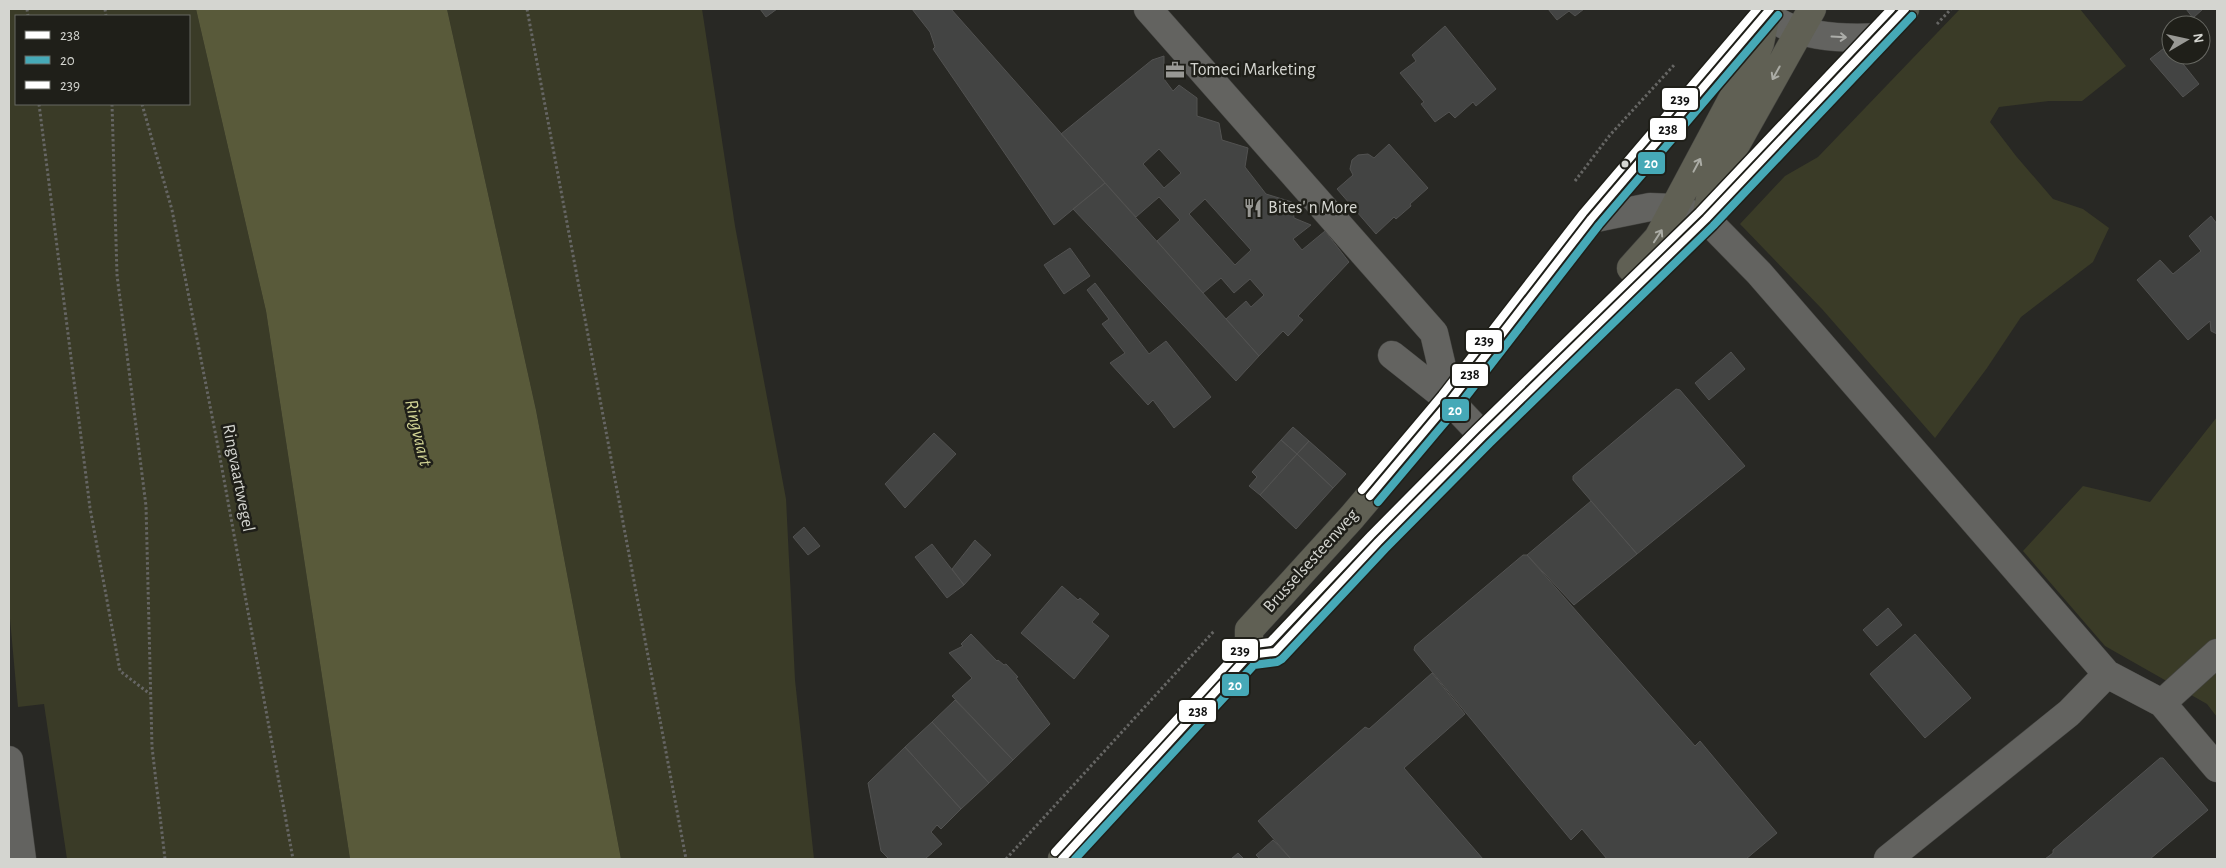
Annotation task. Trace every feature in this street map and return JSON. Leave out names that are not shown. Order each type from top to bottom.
[{"type":"main road","name":"Brusselsesteenweg","points":[[1766,10],[1591,219],[1450,401],[1352,517],[1248,630],[1249,655],[1275,652],[1378,542],[1483,436],[1706,219],[1905,9]]},
{"type":"main road","points":[[1589,331],[1606,296],[1658,238],[1753,60],[1760,43],[1766,10]]},
{"type":"main road","points":[[1706,219],[1711,194],[1725,164],[1806,20]]},
{"type":"main road","points":[[1062,859],[1249,655]]},
{"type":"street","points":[[1148,9],[1434,333],[1450,401]]},
{"type":"street","points":[[1766,10],[1782,23],[1806,20],[1833,37],[1879,37]]},
{"type":"street","points":[[1591,219],[1650,207],[1674,208],[1706,219],[1759,273],[2107,674],[2162,703],[2217,768]]},
{"type":"street","points":[[1392,355],[1450,401],[1483,436]]},
{"type":"street","points":[[2162,703],[2217,653]]},
{"type":"street","points":[[1888,859],[2069,713],[2107,674]]},
{"type":"street","points":[[9,760],[22,859]]},
{"type":"path","points":[[527,9],[686,859]]},
{"type":"path","points":[[1575,182],[1610,135],[1681,58]]},
{"type":"path","points":[[39,105],[90,508],[120,671],[150,694]]},
{"type":"path","points":[[112,105],[117,275],[146,506],[152,747],[165,859]]},
{"type":"path","name":"Ringvaartwegel","points":[[142,105],[174,219],[219,452],[293,859]]},
{"type":"path","points":[[1006,859],[1218,626]]},
{"type":"shaded area","points":[[9,9],[196,9],[266,311],[350,859],[67,859],[44,704],[18,707],[9,608]]},
{"type":"shaded area","points":[[447,9],[702,9],[735,226],[786,499],[795,680],[814,859],[621,859],[536,410]]},
{"type":"shaded area","points":[[1960,9],[2080,9],[2126,66],[2082,101],[2049,101],[1999,107],[1990,122],[2053,199],[2083,209],[2109,228],[2093,262],[2021,317],[1987,368],[1935,438],[1822,309],[1740,224],[1785,176],[1818,157]]},
{"type":"shaded area","points":[[2217,417],[2217,717],[2207,704],[2105,646],[2023,551],[2083,486],[2150,502]]},
{"type":"water","name":"Ringvaart","points":[[196,9],[447,9],[536,410],[621,859],[350,859],[266,311]]},
{"type":"building","points":[[760,9],[777,9],[766,17]]},
{"type":"building","points":[[912,9],[951,9],[1105,183],[1054,225],[933,49],[935,47],[930,32]]},
{"type":"building","points":[[1548,9],[1584,9],[1575,16],[1569,11],[1557,20]]},
{"type":"building","points":[[2186,9],[2203,9],[2196,15],[2191,15]]},
{"type":"building","points":[[1445,26],[1496,89],[1476,106],[1473,102],[1455,118],[1449,112],[1435,122],[1421,104],[1424,102],[1400,73],[1416,61],[1412,55]]},
{"type":"building","points":[[2161,50],[2161,65],[2184,65],[2199,84],[2183,97],[2150,59]]},
{"type":"building","name":"Bites' n More","points":[[1164,56],[1164,79],[1173,91],[1179,85],[1197,98],[1197,116],[1219,123],[1222,140],[1248,148],[1245,167],[1266,194],[1292,202],[1294,218],[1311,225],[1293,239],[1302,250],[1325,231],[1349,262],[1298,316],[1303,320],[1288,336],[1283,331],[1259,356],[1226,319],[1246,301],[1251,307],[1264,295],[1250,279],[1234,293],[1221,278],[1203,293],[1157,241],[1180,220],[1159,197],[1136,217],[1061,134],[1152,60]],"holes":[[[1159,149],[1181,173],[1164,188],[1143,164]],[[1205,199],[1251,250],[1235,265],[1189,214]]]},
{"type":"building","points":[[1389,144],[1428,188],[1410,204],[1411,206],[1396,219],[1394,217],[1376,234],[1337,189],[1353,175],[1350,169],[1352,160],[1358,155],[1368,154],[1374,158]]},
{"type":"building","points":[[1105,183],[1259,356],[1236,381],[1073,209]]},
{"type":"building","points":[[2211,216],[2217,224],[2217,334],[2211,331],[2210,321],[2188,340],[2137,280],[2160,260],[2173,274],[2201,251],[2189,236]]},
{"type":"building","points":[[1070,248],[1090,276],[1064,294],[1044,265]]},
{"type":"building","points":[[1095,283],[1149,354],[1166,341],[1211,397],[1174,428],[1153,400],[1148,405],[1110,363],[1125,353],[1102,324],[1109,319],[1087,290]]},
{"type":"building","points":[[1731,352],[1745,369],[1709,400],[1695,383]]},
{"type":"building","points":[[1676,389],[1680,390],[1745,466],[1637,554],[1573,480],[1573,476]]},
{"type":"building","points":[[1293,427],[1309,441],[1297,454],[1281,440]]},
{"type":"building","points":[[934,433],[956,454],[905,508],[885,484]]},
{"type":"building","points":[[1281,440],[1297,454],[1260,495],[1249,486],[1257,477],[1252,472]]},
{"type":"building","points":[[1309,441],[1346,474],[1333,488],[1297,454]]},
{"type":"building","points":[[1297,454],[1333,488],[1296,529],[1260,495]]},
{"type":"building","points":[[1591,501],[1637,554],[1574,605],[1527,555]]},
{"type":"building","points":[[804,527],[820,546],[808,555],[793,537]]},
{"type":"building","points":[[975,540],[991,555],[964,585],[952,569]]},
{"type":"building","points":[[932,544],[964,585],[947,598],[915,557]]},
{"type":"building","points":[[1523,555],[1527,555],[1695,746],[1700,741],[1777,833],[1746,859],[1607,859],[1582,829],[1571,840],[1414,650],[1415,646]]},
{"type":"building","points":[[1062,586],[1078,600],[1080,598],[1099,614],[1092,622],[1109,636],[1074,679],[1021,633]]},
{"type":"building","points":[[1888,608],[1902,625],[1877,646],[1863,630]]},
{"type":"building","points":[[971,634],[997,661],[1004,665],[1006,664],[1018,677],[1016,678],[1050,724],[1013,760],[952,696],[972,678],[949,653],[963,646],[961,644]]},
{"type":"building","points":[[1915,634],[1971,698],[1925,738],[1870,674]]},
{"type":"building","points":[[1432,673],[1465,714],[1404,768],[1483,859],[1291,859],[1258,821],[1365,727],[1369,729]]},
{"type":"building","points":[[955,700],[1013,760],[989,783],[932,722]]},
{"type":"building","points":[[932,722],[989,783],[961,809],[905,747]]},
{"type":"building","points":[[905,747],[961,809],[941,829],[937,825],[931,832],[942,844],[925,859],[889,859],[881,851],[868,783]]},
{"type":"building","points":[[2160,758],[2163,758],[2208,810],[2150,859],[2045,859],[2053,853],[2053,850]]},
{"type":"building","points":[[1273,840],[1291,859],[1260,859],[1256,855]]},
{"type":"building","points":[[1238,853],[1244,859],[1231,859]]},
{"type":"transit line","name":"239","points":[[1362,490],[1442,395],[1583,213],[1757,9]]},
{"type":"transit line","name":"238","points":[[1370,496],[1450,401],[1591,219],[1770,9]]},
{"type":"transit line","name":"239","points":[[1055,852],[1242,648],[1247,645],[1270,642],[1371,535],[1476,429],[1699,212],[1891,9]]},
{"type":"transit line","name":"238","points":[[1062,859],[1249,655],[1275,652],[1378,542],[1483,436],[1706,219],[1905,9]]},
{"type":"transit line","name":"20","points":[[1378,502],[1458,407],[1599,225],[1778,15]]},
{"type":"transit line","name":"20","points":[[1075,859],[1254,665],[1277,662],[1282,659],[1385,549],[1490,443],[1713,226],[1912,16]]},
{"type":"place","name":"Tomeci Marketing","points":[[1175,70]]},
{"type":"place","name":"Bites' n More","points":[[1253,208]]}]
